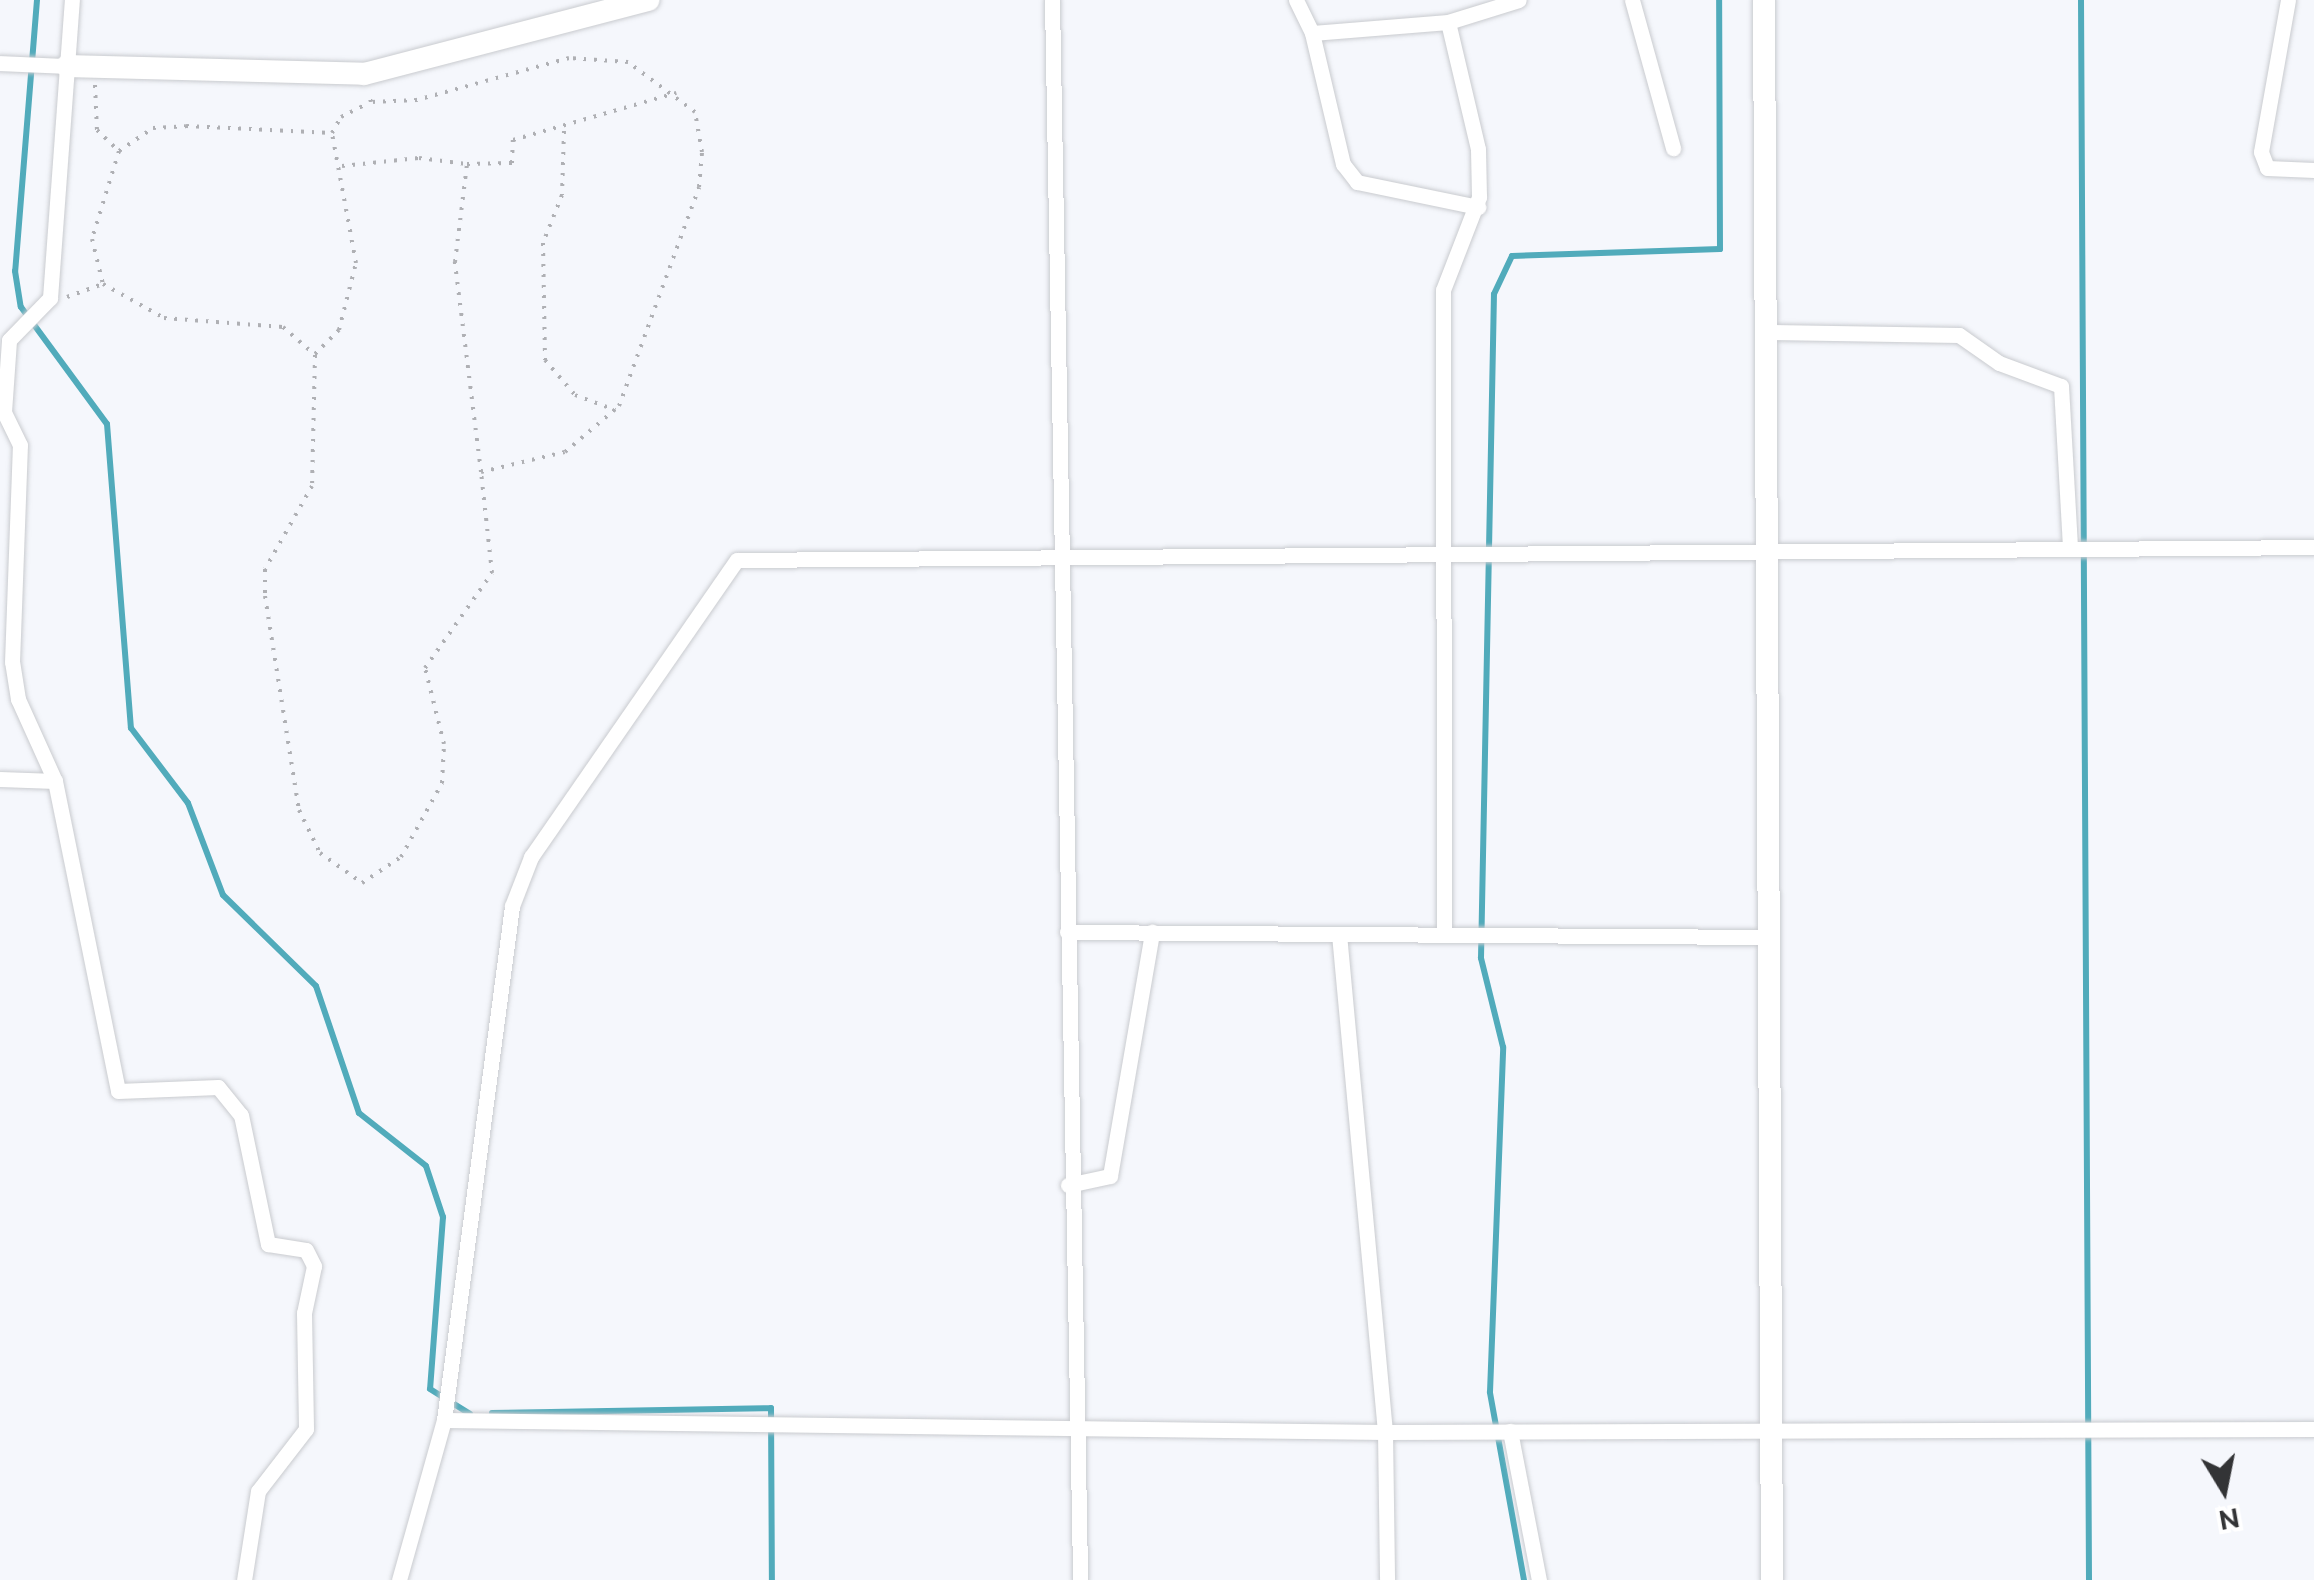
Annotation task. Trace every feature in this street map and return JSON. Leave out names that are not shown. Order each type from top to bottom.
[{"type":"street","points":[[72,0],[50,298],[8,340],[4,412],[20,445],[12,662],[18,699],[55,781],[118,1091],[218,1088],[241,1115],[268,1244],[306,1250],[314,1266],[304,1312],[306,1429],[258,1491],[244,1580]]},
{"type":"street","points":[[0,64],[364,74],[649,0]]},
{"type":"street","points":[[1052,0],[1056,552],[1080,1580]]},
{"type":"street","points":[[1296,0],[1312,34],[1342,164],[1357,182],[1478,207]]},
{"type":"street","points":[[1312,34],[1448,22],[1519,0]]},
{"type":"street","points":[[1632,0],[1673,148]]},
{"type":"street","points":[[1764,0],[1771,332],[1768,937],[1772,1580]]},
{"type":"street","points":[[2288,0],[2261,152],[2267,168],[2314,170]]},
{"type":"street","points":[[1444,930],[1444,290],[1478,207],[1478,149],[1448,22]]},
{"type":"street","points":[[1771,332],[1959,335],[1999,363],[2061,386],[2070,548]]},
{"type":"street","points":[[399,1580],[444,1420],[512,906],[531,857],[737,560],[1056,552],[2314,547]]},
{"type":"street","points":[[0,780],[55,781]]},
{"type":"street","points":[[1067,932],[1339,934],[1444,930],[1768,937]]},
{"type":"street","points":[[1068,1185],[1110,1176],[1152,932]]},
{"type":"street","points":[[1339,934],[1385,1432],[1386,1580]]},
{"type":"street","points":[[444,1420],[1385,1432],[2314,1428]]},
{"type":"street","points":[[1510,1431],[1539,1580]]},
{"type":"path","points":[[466,164],[455,262],[492,573],[425,668],[444,744],[442,783],[401,857],[362,883],[320,853],[298,810],[264,568],[312,486],[315,355],[338,330],[356,263],[342,166],[332,133],[341,117],[370,102],[417,100],[569,58],[628,62],[676,93],[695,112],[699,187],[615,410],[565,452],[481,472]]},
{"type":"path","points":[[95,68],[97,130],[119,151]]},
{"type":"path","points":[[364,74],[370,102]]},
{"type":"path","points":[[342,166],[419,158],[466,164],[512,163],[513,140],[564,131],[676,93]]},
{"type":"path","points":[[103,284],[94,216],[119,151],[170,127],[332,133]]},
{"type":"path","points":[[564,131],[562,195],[544,243],[545,360],[575,395],[615,410]]},
{"type":"path","points":[[50,298],[103,284],[164,318],[283,326],[315,355]]},
{"type":"waterway","points":[[37,0],[15,271],[21,307],[107,424],[131,728],[188,803],[223,895],[316,986],[359,1113],[426,1166],[443,1217],[430,1389],[470,1414]]},
{"type":"waterway","points":[[1524,1580],[1490,1392],[1503,1047],[1481,958],[1494,294],[1512,256],[1720,249],[1719,0]]},
{"type":"waterway","points":[[2081,0],[2089,1580]]},
{"type":"waterway","points":[[492,1413],[771,1408],[772,1580]]}]
